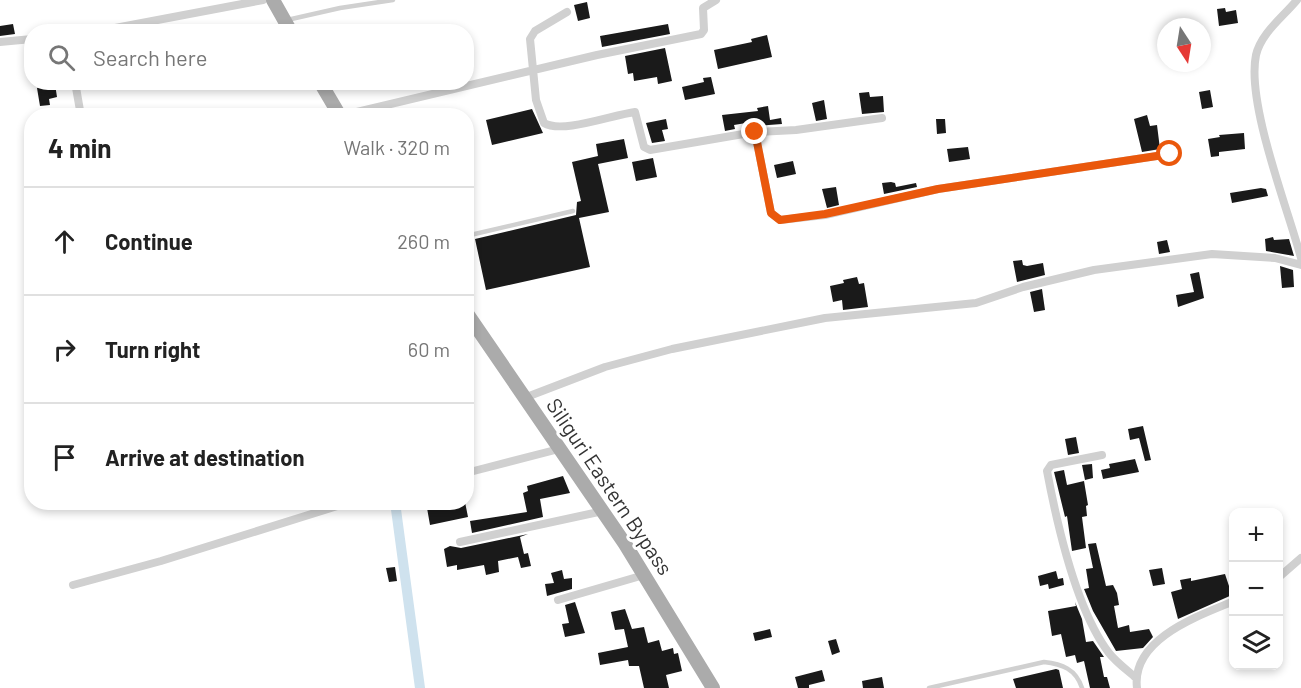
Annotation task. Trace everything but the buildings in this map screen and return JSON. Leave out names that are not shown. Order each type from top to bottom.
[{"type":"main road","points":[[273,0],[287,24]]},
{"type":"main road","points":[[325,90],[335,108]]},
{"type":"main road","name":"Siliguri Eastern Bypass","points":[[474,324],[603,511],[713,688]]},
{"type":"street","points":[[136,24],[263,0]]},
{"type":"street","points":[[474,85],[701,34],[704,30],[703,8],[716,0]]},
{"type":"street","points":[[1297,0],[1261,44],[1256,56],[1256,84],[1286,217],[1301,258]]},
{"type":"street","points":[[567,12],[532,34],[532,71],[541,117],[549,126],[565,126],[635,112],[644,147],[650,150],[755,132],[796,130],[882,118]]},
{"type":"street","points":[[0,42],[24,40]]},
{"type":"street","points":[[76,90],[80,108]]},
{"type":"street","points":[[374,108],[451,90]]},
{"type":"street","points":[[755,132],[771,213],[780,220],[825,214],[938,189],[1170,154]]},
{"type":"street","points":[[524,398],[605,367],[672,349],[817,319],[986,301],[1023,287],[1094,270],[1212,254],[1275,258],[1301,265]]},
{"type":"street","points":[[474,471],[559,449]]},
{"type":"street","points":[[1102,455],[1051,465],[1047,471],[1060,536],[1096,633],[1111,656],[1136,678]]},
{"type":"street","points":[[73,585],[161,561],[324,510]]},
{"type":"street","points":[[460,542],[603,511]]},
{"type":"street","points":[[1283,574],[1301,558]]},
{"type":"street","points":[[558,600],[644,575]]},
{"type":"street","points":[[1137,688],[1136,678],[1149,651],[1165,636],[1184,621],[1229,603]]},
{"type":"lane","points":[[294,24],[340,8],[393,0]]},
{"type":"lane","points":[[474,234],[573,211]]},
{"type":"lane","points":[[929,688],[1044,662],[1059,664],[1072,671],[1082,688]]},
{"type":"waterway","points":[[396,510],[420,688]]},
{"type":"route","points":[[755,132],[771,213],[774,218],[780,220],[825,214],[938,189],[1170,154]]}]
